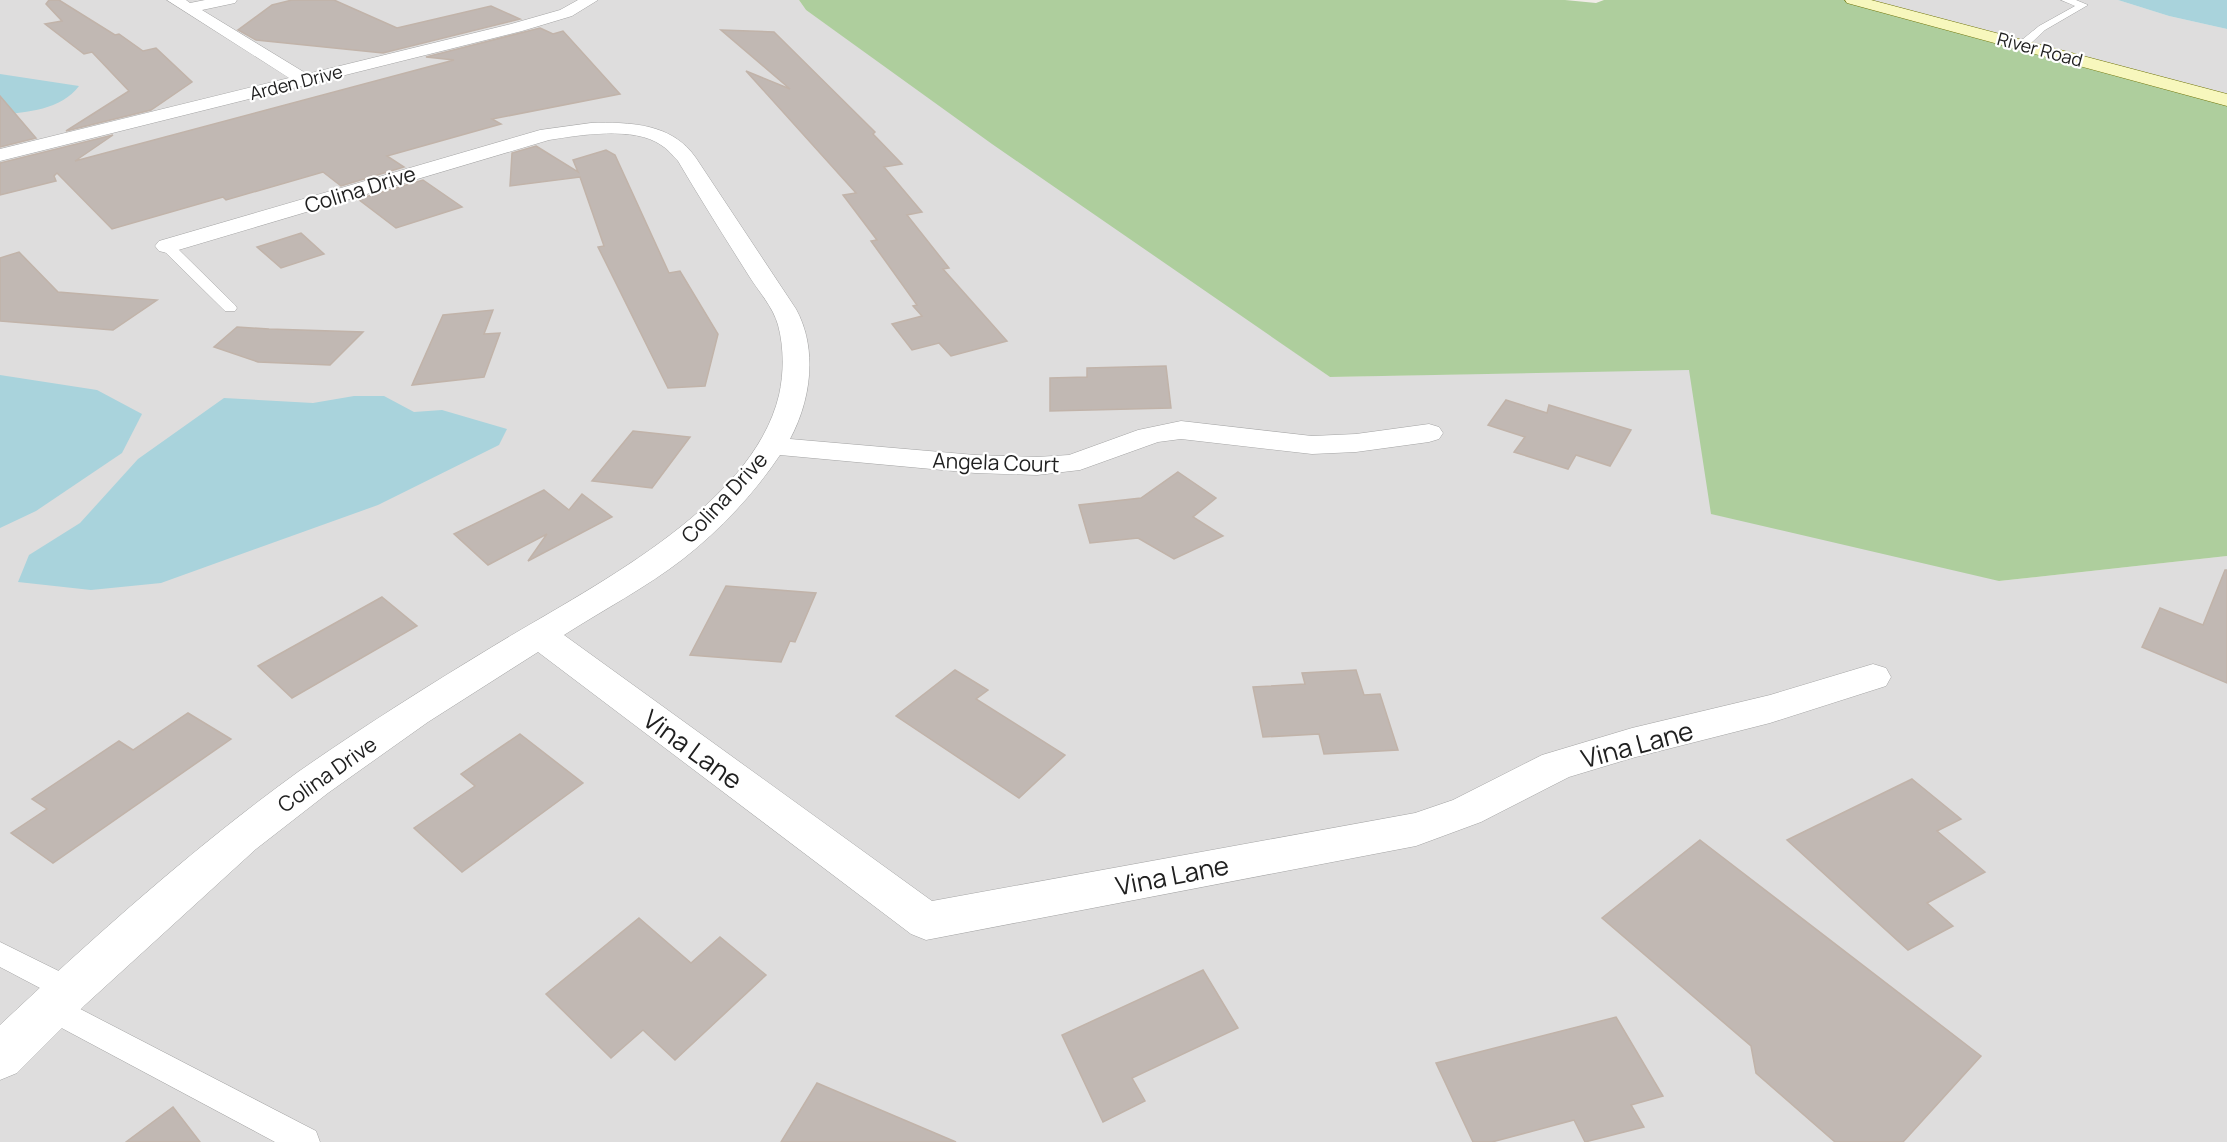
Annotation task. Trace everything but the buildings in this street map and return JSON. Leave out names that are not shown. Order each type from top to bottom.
[{"type":"main road","name":"River Road","points":[[1852,0],[2227,100]]},
{"type":"street","points":[[182,4],[229,0]]},
{"type":"street","name":"Arden Drive","points":[[0,155],[516,28],[566,13],[590,0]]},
{"type":"street","points":[[182,4],[304,80]]},
{"type":"street","name":"Colina Drive","points":[[0,1058],[60,999],[241,837],[314,782],[415,712],[671,552],[706,523],[762,462],[794,399],[798,369],[792,327],[686,159],[669,140],[657,135],[616,128],[594,128],[547,134],[167,246]]},
{"type":"street","name":"Angela Court","points":[[772,446],[996,465],[1053,466],[1080,463],[1134,440],[1156,433],[1180,430],[1311,445],[1353,444],[1429,433]]},
{"type":"street","name":"Vina Lane","points":[[539,635],[926,921],[1416,829],[1467,812],[1556,766],[1632,743],[1770,709],[1873,677]]},
{"type":"lane","points":[[2018,43],[2026,42],[2042,28],[2083,5],[2066,0]]},
{"type":"lane","name":"Colina Drive","points":[[167,246],[230,308]]},
{"type":"lane","points":[[0,954],[60,999],[305,1142]]},
{"type":"shaded area","points":[[0,0],[799,0],[806,10],[1330,377],[1690,369],[1999,581],[2227,556],[2227,1142],[0,1142]]},
{"type":"shaded area","points":[[1853,0],[2118,0],[2169,16],[2227,29],[2227,100]]},
{"type":"green space","points":[[799,0],[1565,0],[1596,3],[1604,0],[1853,0],[2227,100],[2227,556],[1999,581],[1711,514],[1689,370],[1330,377],[992,144],[806,10]]},
{"type":"water","points":[[2118,0],[2227,0],[2227,29],[2169,16]]},
{"type":"water","points":[[0,74],[79,86],[72,94],[53,105],[32,111],[0,115]]},
{"type":"water","points":[[0,375],[97,390],[142,414],[122,453],[36,511],[0,528]]},
{"type":"water","points":[[354,396],[384,396],[414,412],[442,410],[507,429],[499,445],[378,505],[161,583],[91,590],[18,582],[29,555],[80,523],[138,459],[224,398],[313,403]]}]
